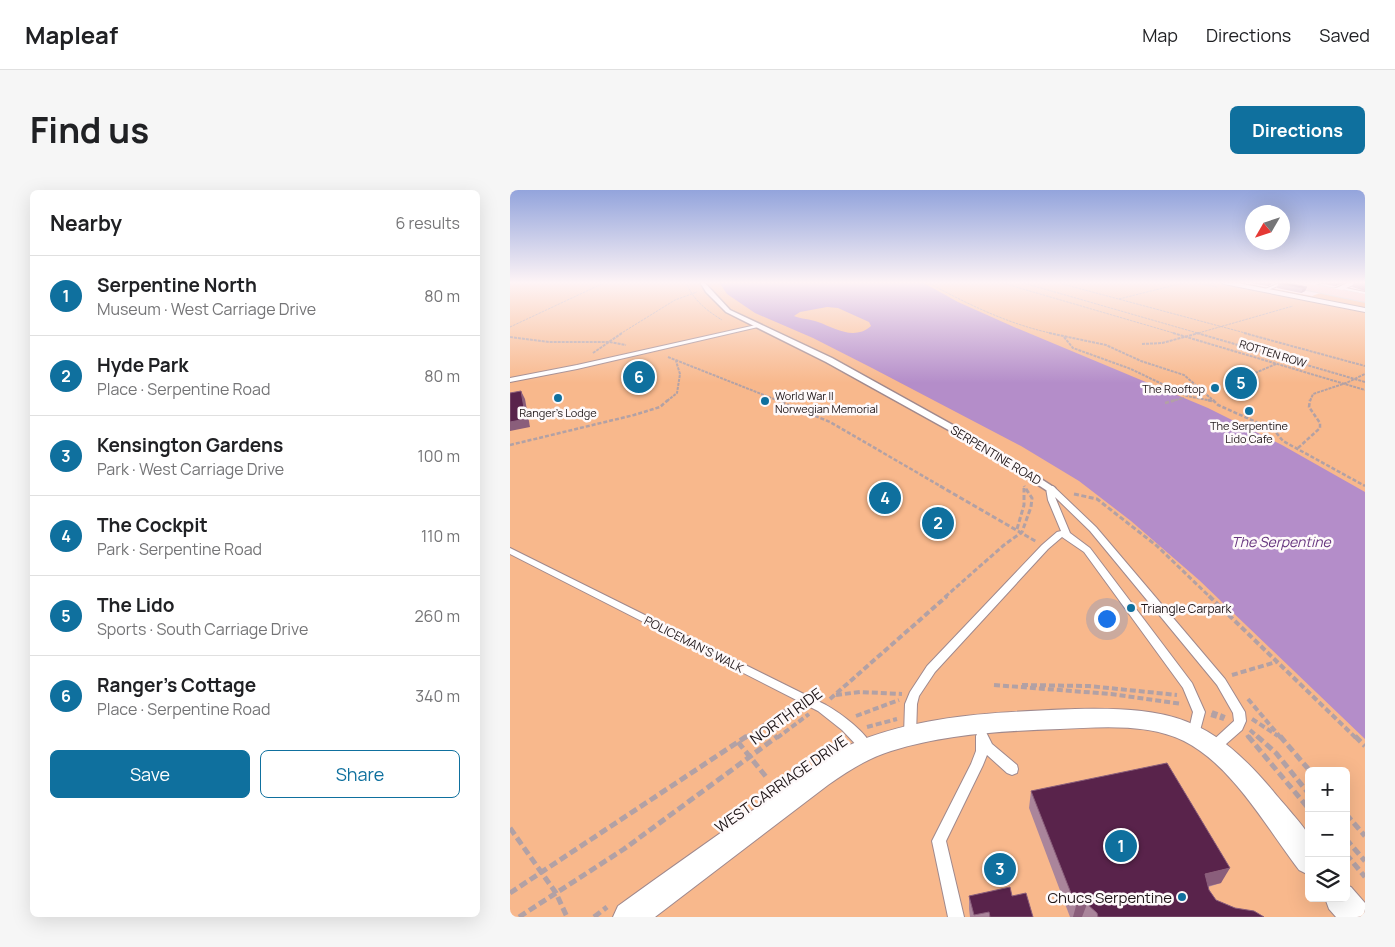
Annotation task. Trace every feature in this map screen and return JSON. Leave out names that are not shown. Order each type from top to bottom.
[{"type":"street","name":"SERPENTINE ROAD","points":[[737,316],[812,350],[1023,470],[1050,488]]},
{"type":"street","name":"WEST CARRIAGE DRIVE","points":[[629,913],[853,756],[861,741],[910,726],[980,730],[1009,721],[1075,718],[1159,722],[1202,731],[1233,765],[1307,857]]},
{"type":"street","points":[[1344,902],[1357,917]]},
{"type":"lane","points":[[510,380],[566,370],[756,326]]},
{"type":"lane","points":[[1050,488],[1052,500],[1066,534],[1087,550],[1188,686],[1202,731],[1238,726]]},
{"type":"lane","name":"SERPENTINE ROAD","points":[[1050,488],[1094,530],[1221,682],[1239,712],[1238,726]]},
{"type":"lane","points":[[910,726],[914,695],[931,670],[1045,546],[1060,534],[1066,534]]},
{"type":"lane","name":"POLICEMAN'S WALK","points":[[510,552],[803,699],[821,705],[861,741]]},
{"type":"lane","points":[[980,730],[988,748],[1012,769]]},
{"type":"lane","points":[[956,917],[939,841],[977,765],[982,751],[980,730]]},
{"type":"path","points":[[510,327],[534,316]]},
{"type":"path","points":[[566,370],[652,316]]},
{"type":"path","points":[[997,316],[1028,329],[1106,345],[1141,361],[1184,376],[1213,401]]},
{"type":"path","points":[[1116,316],[1188,337]]},
{"type":"path","points":[[1118,316],[1365,390]]},
{"type":"path","name":"ROTTEN ROW","points":[[1135,316],[1365,382]]},
{"type":"path","points":[[1180,316],[1365,366]]},
{"type":"path","points":[[1142,344],[1162,343],[1188,337],[1259,316]]},
{"type":"path","points":[[1064,336],[1073,348],[1131,369],[1187,396],[1213,401],[1274,430],[1283,441],[1365,486]]},
{"type":"path","points":[[510,337],[548,342],[609,342],[652,350],[830,422],[1045,546]]},
{"type":"path","points":[[510,445],[582,429],[660,407],[677,393],[680,374],[676,360]]},
{"type":"path","points":[[1255,373],[1278,364]]},
{"type":"path","points":[[1298,448],[1320,428],[1320,422],[1310,407],[1310,399],[1313,394],[1345,384],[1365,374]]},
{"type":"path","points":[[1174,390],[1203,387]]},
{"type":"path","points":[[1165,403],[1184,398]]},
{"type":"path","points":[[1017,529],[1024,505],[1023,470]]},
{"type":"path","points":[[1050,488],[1097,499],[1157,546],[1365,746]]},
{"type":"path","points":[[1022,532],[1032,498]]},
{"type":"path","name":"NORTH RIDE","points":[[519,917],[624,849],[836,695],[1004,545],[1022,532]]},
{"type":"path","points":[[1228,676],[1277,662]]},
{"type":"path","points":[[1074,691],[994,686],[1089,686],[1192,697]]},
{"type":"path","points":[[836,695],[860,692],[914,695]]},
{"type":"path","points":[[841,721],[914,695]]},
{"type":"path","points":[[510,893],[803,699]]},
{"type":"path","points":[[1160,707],[1202,731],[1223,719],[1238,726],[1255,743],[1305,804]]},
{"type":"path","name":"WEST CARRIAGE DRIVE","points":[[861,741],[880,722],[910,726]]},
{"type":"path","points":[[738,742],[767,778]]},
{"type":"path","points":[[1350,819],[1365,836]]},
{"type":"path","points":[[510,828],[540,873],[556,893],[567,917]]},
{"type":"path","points":[[1350,843],[1365,861]]},
{"type":"path","points":[[1348,857],[1365,877]]},
{"type":"path","points":[[594,917],[629,913]]},
{"type":"shaded area","points":[[510,316],[1365,316],[1365,917],[510,917]]},
{"type":"water","name":"The Serpentine","points":[[762,316],[794,316],[815,321],[844,332],[858,333],[871,326],[869,322],[856,316],[989,316],[1208,408],[1282,445],[1365,492],[1365,739],[1199,580],[1131,521],[1079,481],[1021,446],[813,338]]},
{"type":"building","points":[[521,391],[526,419],[510,422],[510,393]]},
{"type":"building","points":[[1167,763],[1230,868],[1205,874],[1209,890],[1216,900],[1235,908],[1254,911],[1264,917],[1098,917],[1097,913],[1087,904],[1076,906],[1031,791]]},
{"type":"building","points":[[1010,887],[1012,896],[1026,893],[1033,917],[990,917],[989,912],[974,915],[969,896]]},
{"type":"place","name":"Ranger's Cottage","points":[[639,377]]},
{"type":"place","name":"The Lido","points":[[1241,383]]},
{"type":"place","name":"The Rooftop","points":[[1215,388]]},
{"type":"place","name":"Ranger's Lodge","points":[[558,398]]},
{"type":"place","name":"World War II Norwegian Memorial","points":[[765,401]]},
{"type":"place","name":"The Serpentine Lido Cafe","points":[[1249,411]]},
{"type":"place","name":"The Cockpit","points":[[885,498]]},
{"type":"place","name":"Hyde Park","points":[[938,523]]},
{"type":"place","name":"Triangle Carpark","points":[[1131,608]]},
{"type":"place","name":"Serpentine North","points":[[1121,846]]},
{"type":"place","name":"Kensington Gardens","points":[[1000,869]]},
{"type":"place","name":"Chucs Serpentine","points":[[1182,897]]}]
